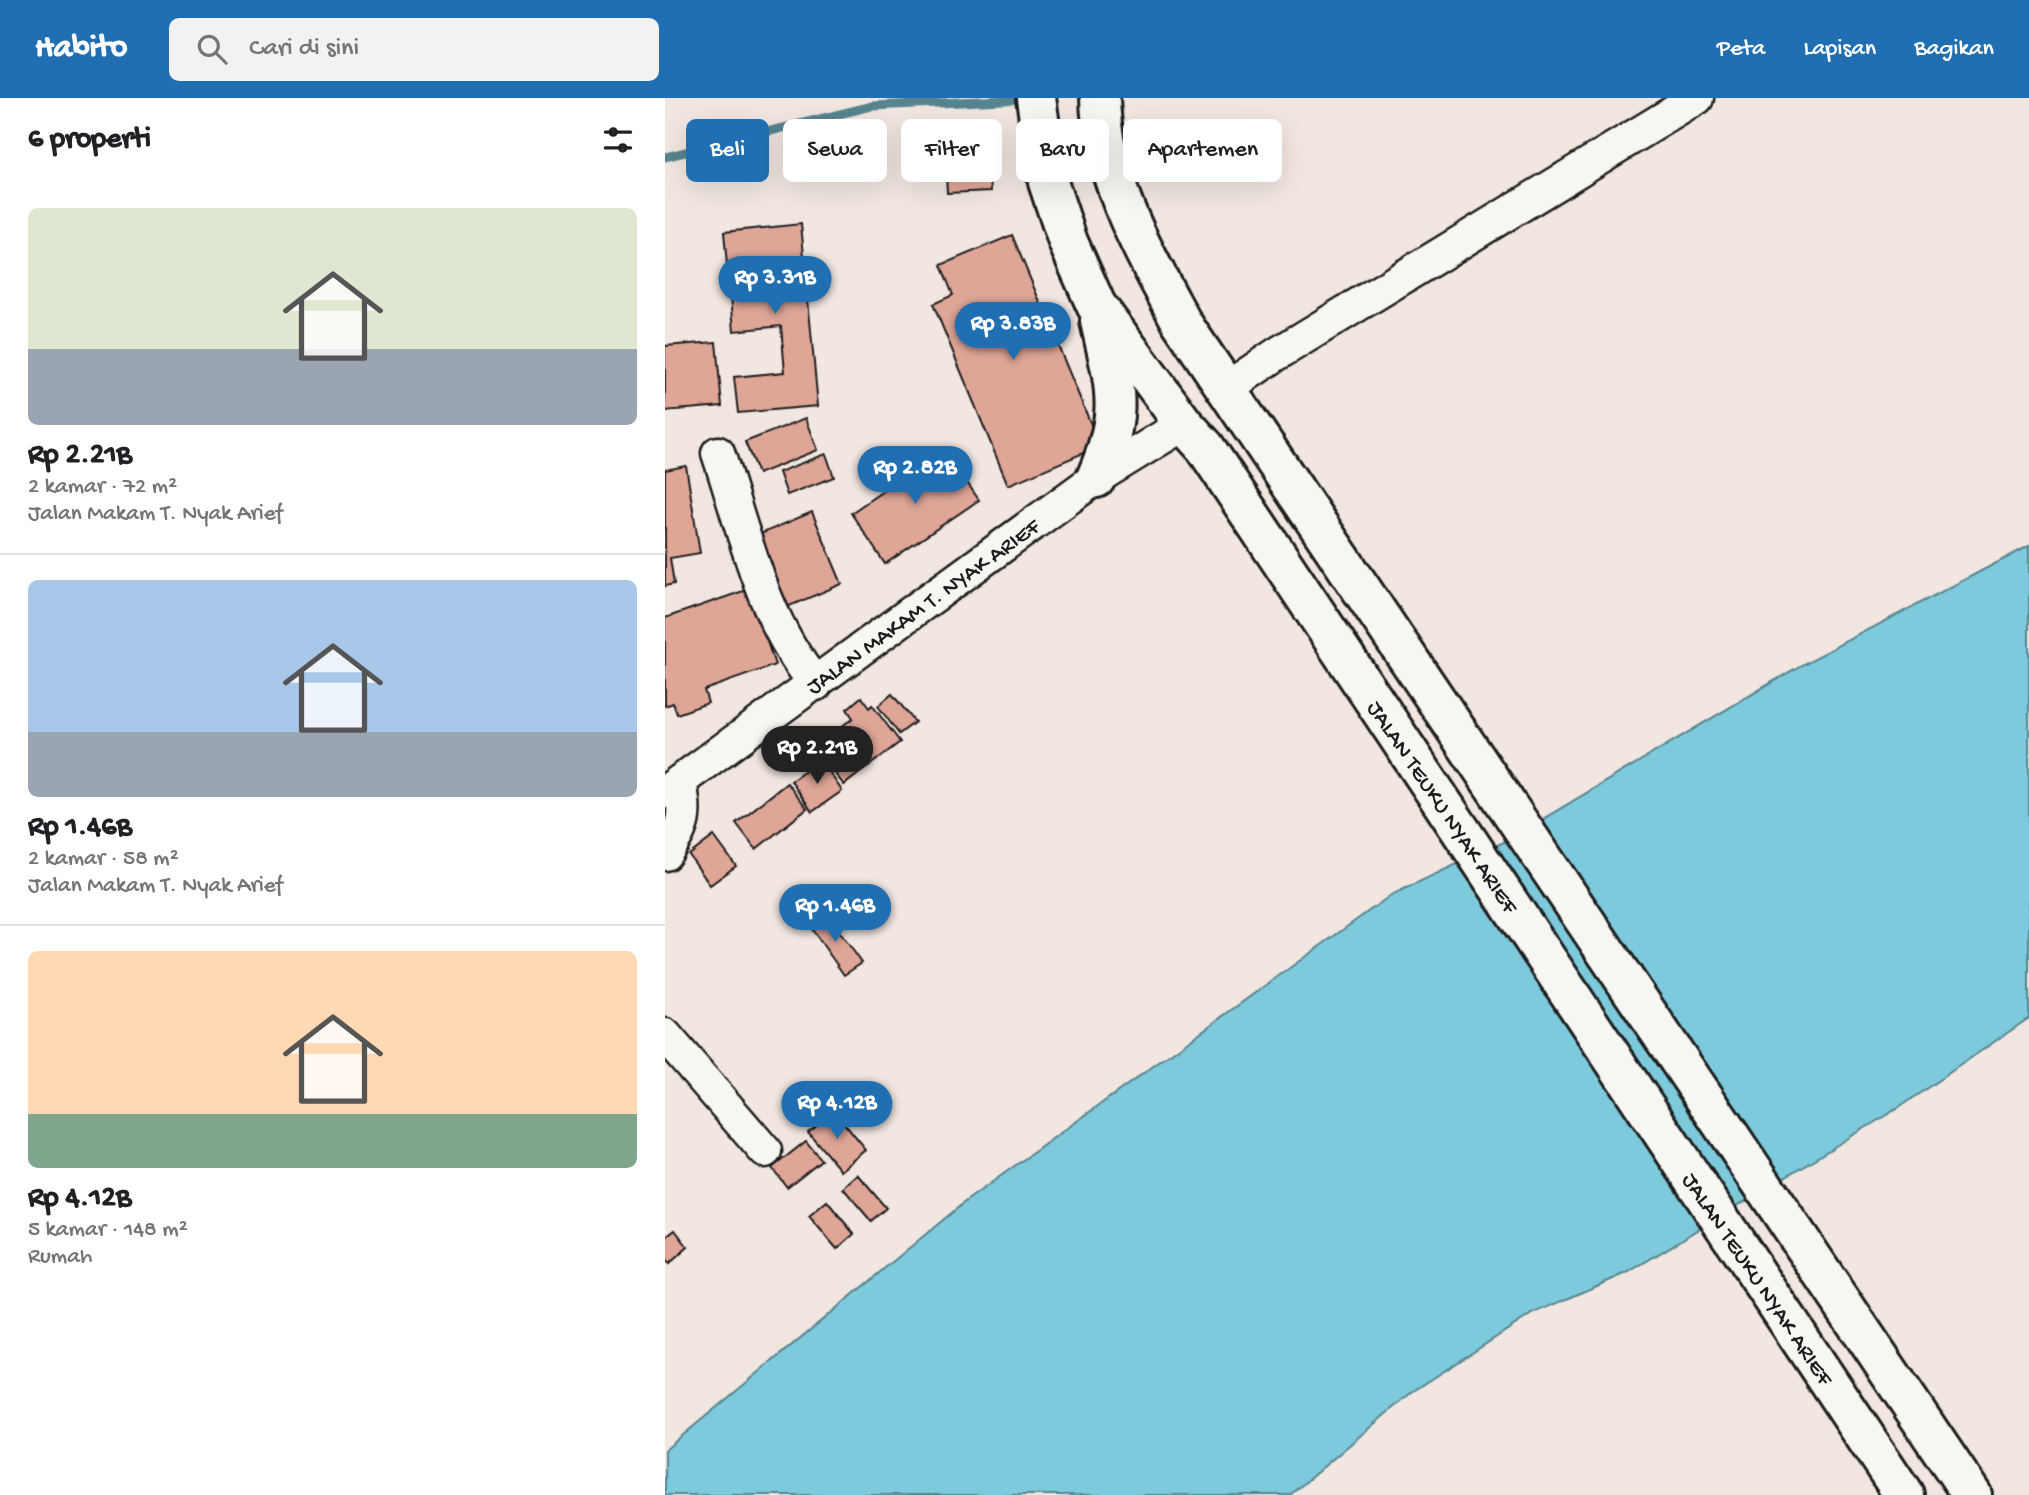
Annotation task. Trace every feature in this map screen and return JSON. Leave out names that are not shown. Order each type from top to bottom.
[{"type":"main road","name":"JALAN TEUKU NYAK ARIEF","points":[[1036,98],[1048,182],[1068,242],[1096,305],[1194,436],[1895,1482]]},
{"type":"main road","points":[[1100,98],[1104,148],[1114,182],[1148,259],[1182,323],[1224,390],[1972,1495]]},
{"type":"main road","points":[[1096,305],[1117,394],[1109,443],[1096,478]]},
{"type":"street","points":[[1224,390],[1378,292],[1697,98]]},
{"type":"street","name":"JALAN MAKAM T. NYAK ARIEF","points":[[673,787],[1096,478],[1194,436]]},
{"type":"street","points":[[718,453],[781,633],[799,663],[816,684]]},
{"type":"street","points":[[665,854],[677,838],[686,817],[673,787]]},
{"type":"street","points":[[665,1035],[765,1151]]},
{"type":"water","points":[[2029,546],[2029,1018],[1898,1108],[1627,1273],[1532,1314],[1412,1392],[1290,1495],[665,1495],[665,1450],[966,1201],[1391,895],[1506,841],[1801,665]]},
{"type":"building","points":[[946,182],[990,182],[991,191],[947,193]]},
{"type":"building","points":[[801,224],[818,406],[738,413],[734,377],[785,372],[781,326],[734,331],[731,296],[777,292],[775,272],[728,277],[724,232]]},
{"type":"building","points":[[1012,235],[1100,446],[1008,485],[933,304],[953,295],[941,265]]},
{"type":"building","points":[[716,342],[722,406],[665,411],[665,346]]},
{"type":"building","points":[[806,418],[818,450],[758,474],[745,442]]},
{"type":"building","points":[[944,449],[979,500],[885,564],[851,513]]},
{"type":"building","points":[[826,454],[834,477],[787,495],[779,472]]},
{"type":"building","points":[[686,466],[700,553],[670,558],[674,584],[665,586],[665,470]]},
{"type":"building","points":[[812,512],[842,584],[787,607],[758,535]]},
{"type":"building","points":[[749,589],[775,665],[704,690],[708,703],[677,714],[673,703],[665,706],[665,618]]},
{"type":"building","points":[[892,694],[915,722],[899,734],[878,706]]},
{"type":"building","points":[[861,697],[869,708],[872,705],[900,742],[844,785],[825,761],[847,744],[837,730],[853,718],[847,709]]},
{"type":"building","points":[[821,760],[842,791],[812,812],[791,781]]},
{"type":"building","points":[[787,783],[807,809],[756,849],[736,823]]},
{"type":"building","points":[[714,836],[736,866],[710,885],[689,855]]},
{"type":"building","points":[[826,913],[862,963],[844,975],[809,925]]},
{"type":"building","points":[[834,1111],[866,1150],[841,1171],[808,1132]]},
{"type":"building","points":[[806,1141],[821,1160],[787,1187],[772,1168]]},
{"type":"building","points":[[858,1175],[886,1208],[871,1221],[843,1188]]},
{"type":"building","points":[[827,1201],[854,1234],[837,1249],[809,1216]]},
{"type":"building","points":[[675,1230],[688,1247],[669,1264],[665,1259],[665,1238]]},
{"type":"waterway","points":[[665,157],[872,106],[1028,99]]}]
